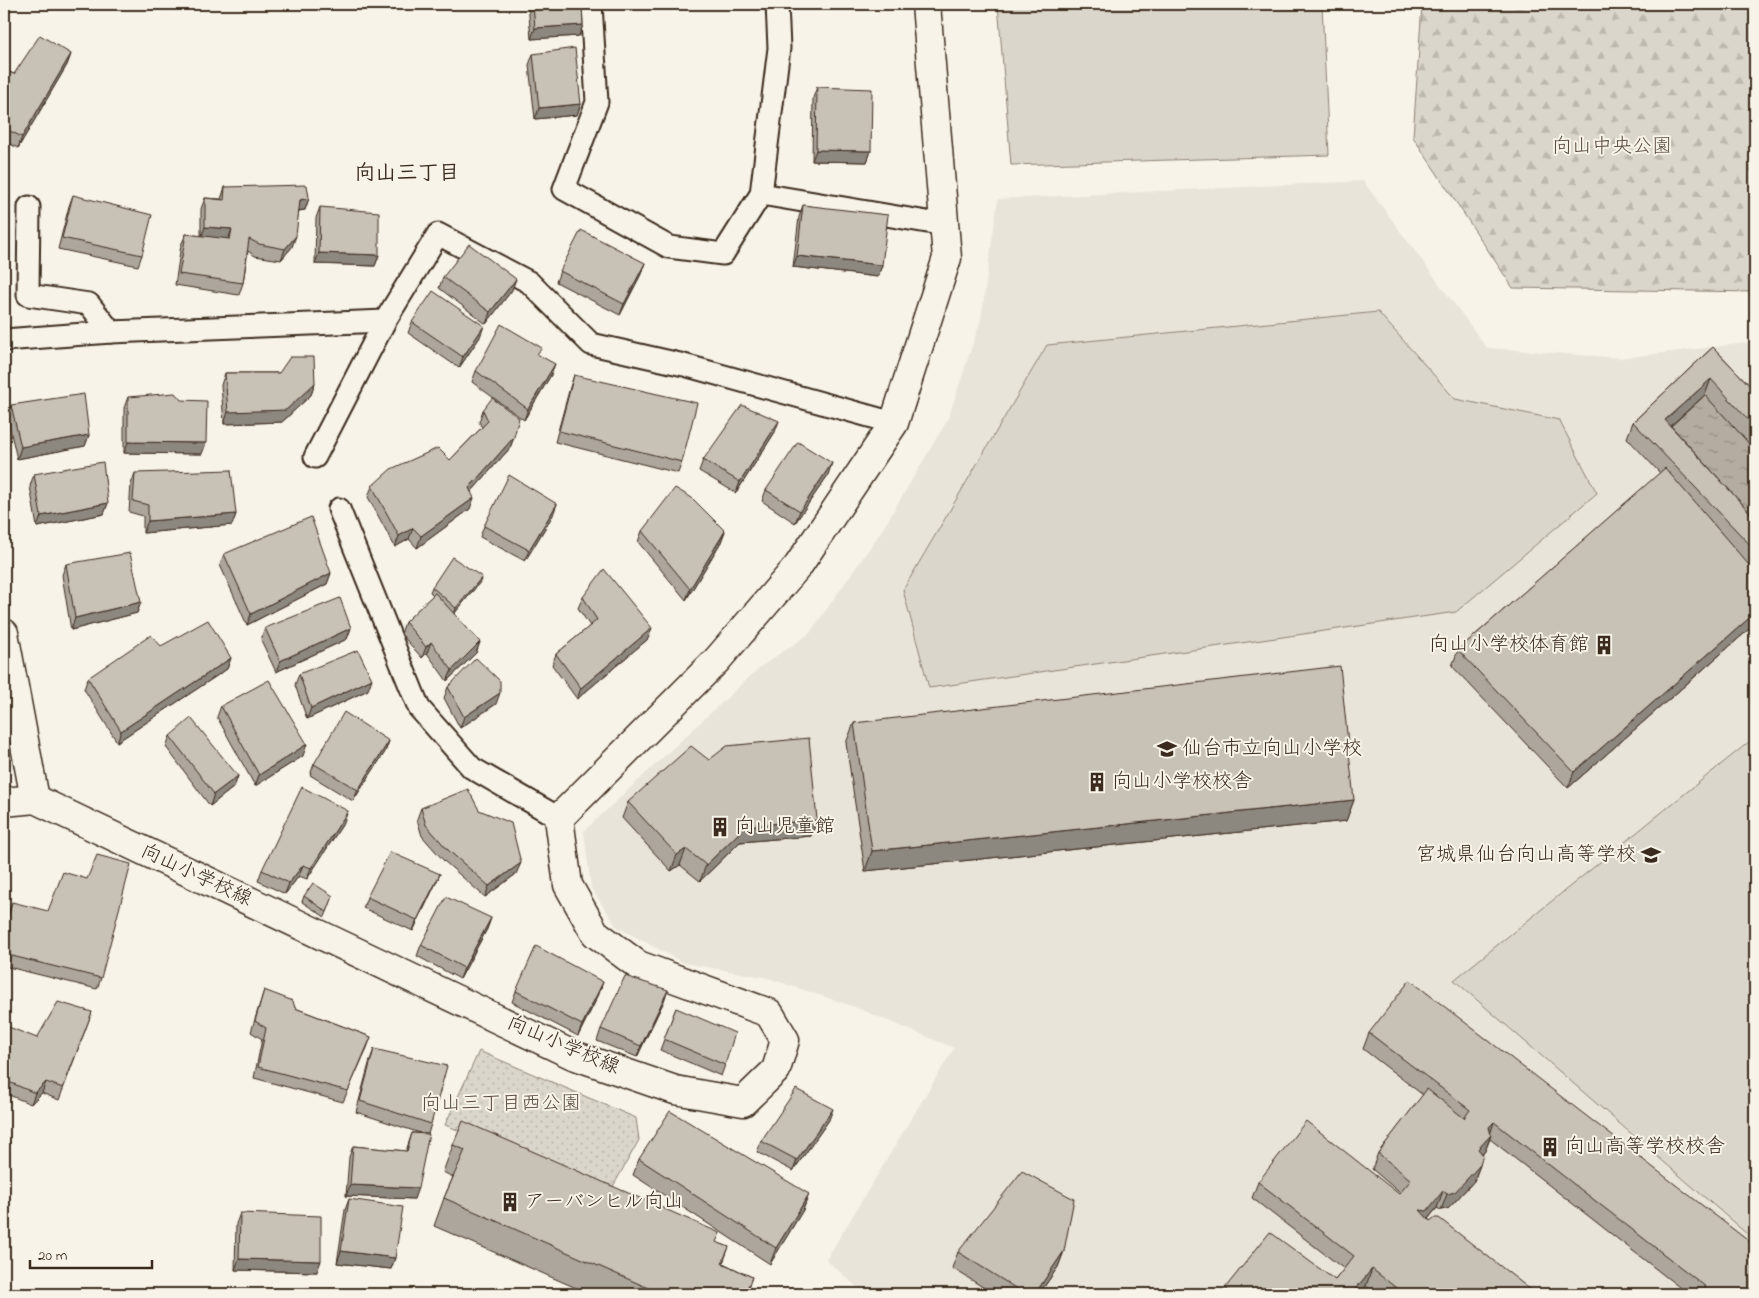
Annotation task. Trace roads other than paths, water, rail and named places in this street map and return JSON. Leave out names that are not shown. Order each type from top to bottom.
[{"type":"street","points":[[559,818],[717,660],[798,566],[894,423],[947,258],[926,4]]},
{"type":"street","points":[[4,633],[35,799],[4,802]]},
{"type":"street","name":"向山小学校線","points":[[35,799],[573,1055],[675,1090],[743,1102],[776,1070],[785,1040],[769,1013],[638,965],[594,934],[568,885],[559,818]]},
{"type":"lane","points":[[591,4],[597,102],[564,189],[668,247],[723,254],[761,194],[779,48],[777,4]]},
{"type":"lane","points":[[761,194],[945,225]]},
{"type":"lane","points":[[29,207],[28,295],[88,304],[111,332]]},
{"type":"lane","points":[[315,457],[385,322],[438,234],[529,282],[592,344],[684,365],[894,423]]},
{"type":"lane","points":[[4,340],[111,332],[385,322]]},
{"type":"lane","points":[[339,509],[418,708],[472,768],[559,818]]},
{"type":"water","points":[[1705,395],[1755,450],[1755,541],[1659,436]]},
{"type":"place","name":"向山小学校体育館","points":[[1604,645]]},
{"type":"place","name":"仙台市立向山小学校","points":[[1167,749]]},
{"type":"place","name":"向山小学校校舎","points":[[1097,782]]},
{"type":"place","name":"向山児童館","points":[[720,827]]},
{"type":"place","name":"宮城県仙台向山高等学校","points":[[1651,855]]},
{"type":"place","name":"向山高等学校校舎","points":[[1550,1147]]},
{"type":"place","name":"アーバンヒル向山","points":[[510,1202]]},
{"type":"district","name":"向山三丁目","points":[[407,174]]},
{"type":"park label","name":"向山中央公園","points":[[1612,147]]},
{"type":"park label","name":"向山三丁目西公園","points":[[501,1104]]}]
